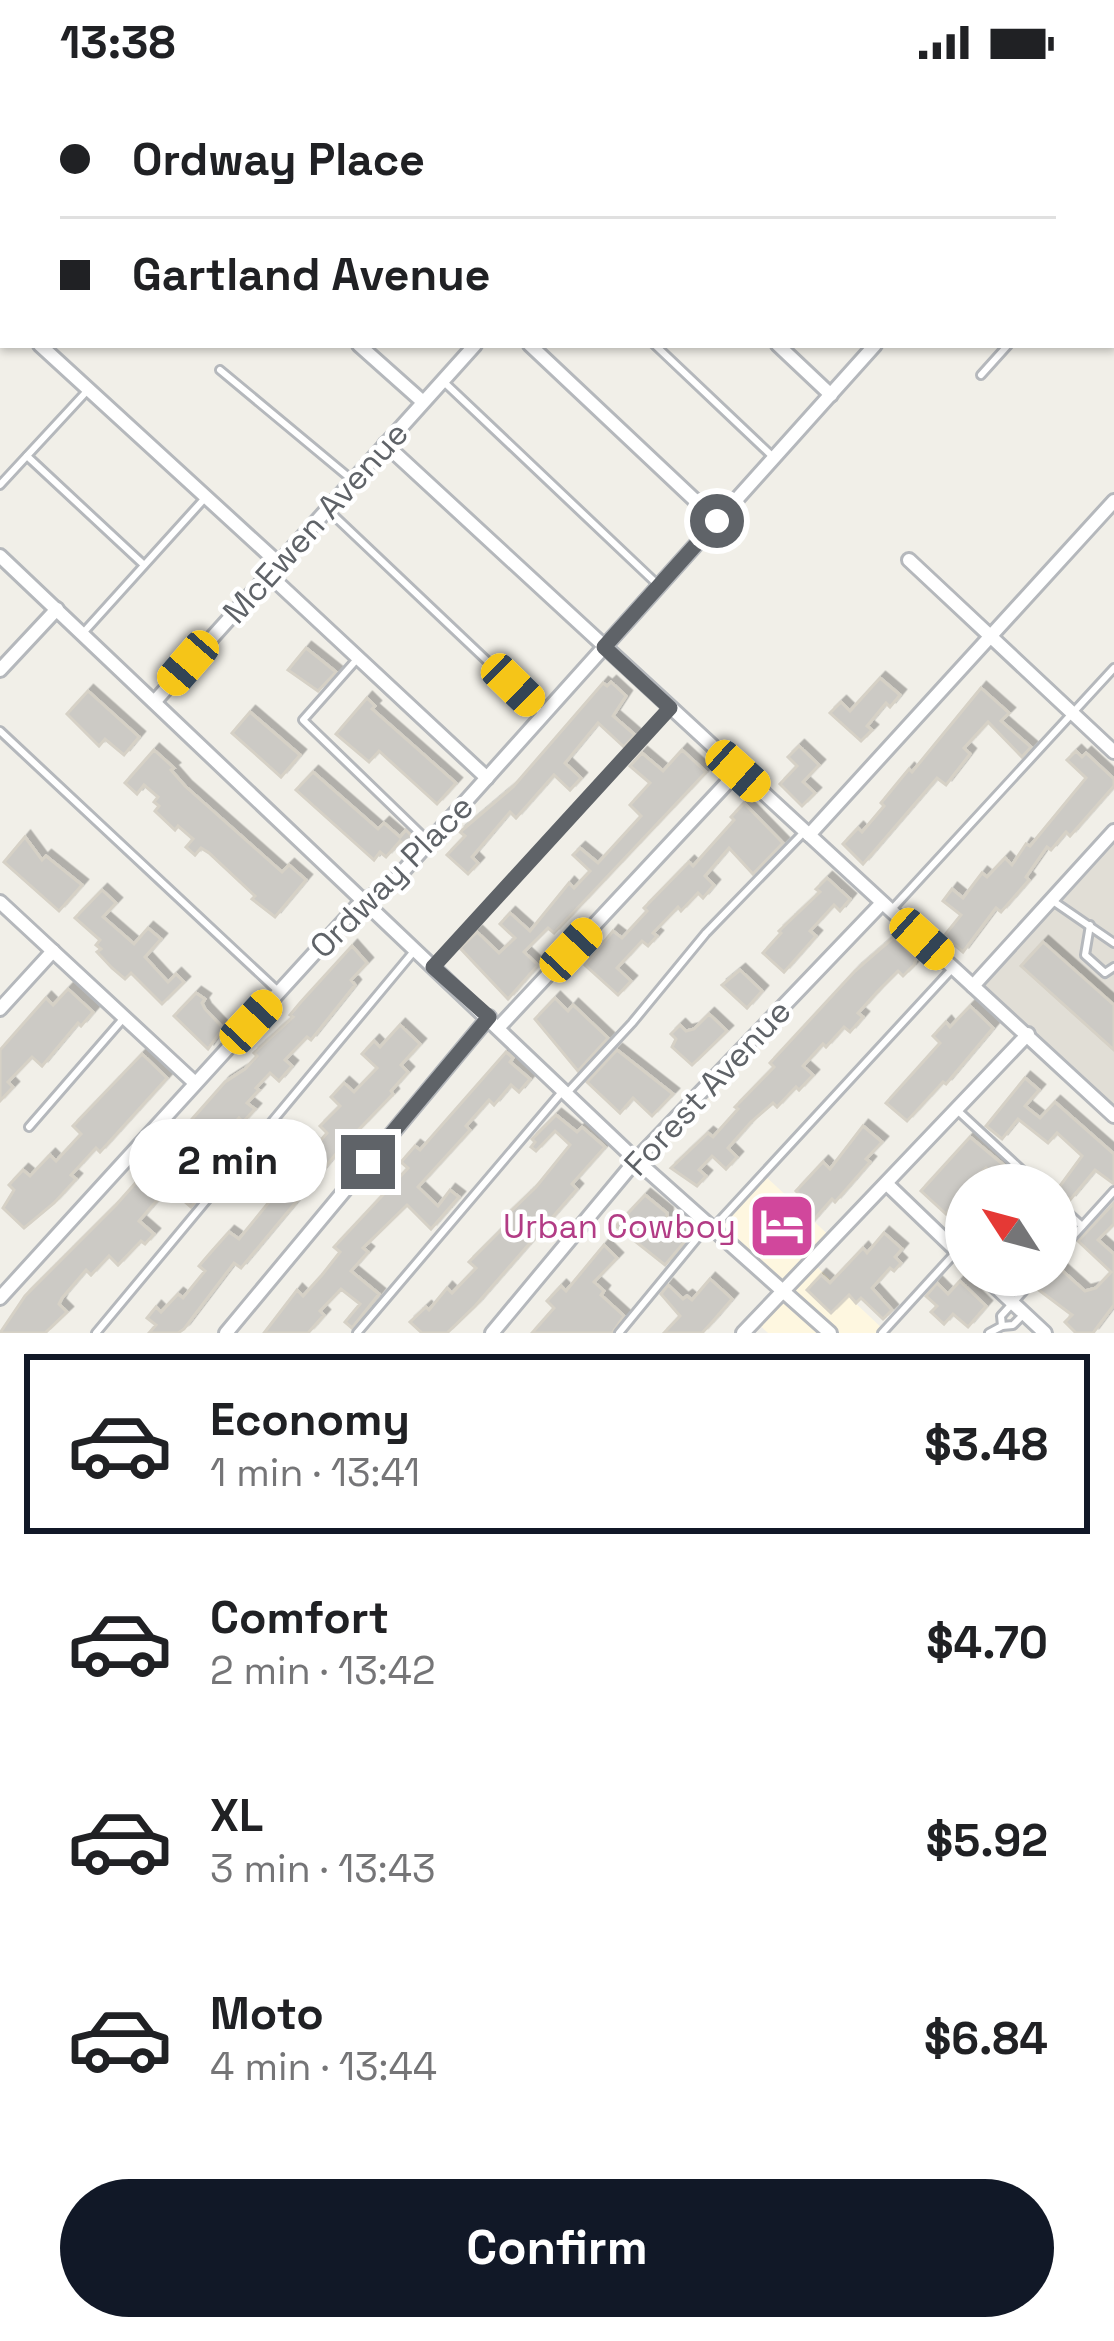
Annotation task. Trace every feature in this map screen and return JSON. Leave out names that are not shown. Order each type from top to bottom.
[{"type":"street","points":[[43,348],[206,497],[358,658],[487,778]]},
{"type":"street","points":[[362,348],[423,402]]},
{"type":"street","name":"McEwen Avenue","points":[[156,700],[472,348]]},
{"type":"street","points":[[533,348],[717,521]]},
{"type":"street","points":[[781,348],[831,394]]},
{"type":"street","name":"Ordway Place","points":[[0,1298],[362,902],[388,888],[872,348]]},
{"type":"street","points":[[385,444],[1114,1116]]},
{"type":"street","points":[[807,833],[1114,501]]},
{"type":"street","points":[[0,556],[636,1160],[830,1333]]},
{"type":"street","points":[[909,560],[1114,752]]},
{"type":"street","points":[[0,670],[57,609]]},
{"type":"street","points":[[226,1333],[494,1022],[738,771]]},
{"type":"street","points":[[973,986],[1114,830]]},
{"type":"street","points":[[0,902],[195,1083]]},
{"type":"street","name":"Forest Avenue","points":[[492,1333],[636,1160],[886,907]]},
{"type":"street","points":[[0,1010],[53,951]]},
{"type":"street","points":[[743,1333],[1028,1034]]},
{"type":"street","points":[[888,1185],[945,1240]]},
{"type":"street","points":[[1005,1296],[1045,1333]]},
{"type":"lane","points":[[658,348],[774,458]]},
{"type":"lane","points":[[981,375],[1005,348]]},
{"type":"lane","points":[[220,370],[352,480]]},
{"type":"lane","points":[[442,380],[659,586]]},
{"type":"lane","points":[[0,484],[88,389]]},
{"type":"lane","points":[[27,456],[144,565]]},
{"type":"lane","points":[[82,633],[206,497]]},
{"type":"lane","points":[[326,508],[544,714]]},
{"type":"lane","points":[[358,658],[303,720],[429,842]]},
{"type":"lane","points":[[886,907],[1114,668]]},
{"type":"lane","points":[[433,967],[670,708]]},
{"type":"lane","points":[[0,731],[279,992]]},
{"type":"lane","points":[[357,1333],[706,933],[807,833]]},
{"type":"lane","points":[[1052,900],[1114,943]]},
{"type":"lane","points":[[1090,925],[1085,955],[1105,973],[1114,967]]},
{"type":"lane","points":[[97,1333],[415,950]]},
{"type":"lane","points":[[619,1333],[711,1226],[953,968]]},
{"type":"lane","points":[[29,1127],[124,1018]]},
{"type":"lane","points":[[957,1110],[1015,1164]]},
{"type":"lane","points":[[1077,1232],[1114,1191]]},
{"type":"lane","points":[[1077,1221],[1082,1226]]},
{"type":"lane","points":[[882,1333],[945,1272]]},
{"type":"lane","points":[[1002,1326],[1001,1316],[1018,1296]]},
{"type":"lane","points":[[988,1333],[1012,1325],[1024,1313]]},
{"type":"shaded area","points":[[1114,831],[1114,1116],[973,986]]},
{"type":"shaded area","points":[[763,1174],[834,1240],[815,1265],[882,1333],[768,1333],[755,1321],[784,1292],[713,1228]]},
{"type":"building","points":[[306,648],[336,672],[318,691],[288,670]]},
{"type":"building","points":[[880,678],[900,695],[890,707],[886,703],[861,741],[830,713],[841,702],[850,711]]},
{"type":"building","points":[[611,682],[626,696],[613,716],[635,735],[624,747],[598,723],[565,763],[581,778],[570,790],[554,775],[516,818],[510,812],[472,857],[478,863],[468,874],[447,855],[465,836],[460,832],[513,787],[603,683]]},
{"type":"building","points":[[981,688],[1009,713],[1001,721],[1031,747],[1022,757],[988,722],[964,748],[970,754],[946,785],[937,778],[863,864],[843,844],[858,828],[862,832],[899,781],[909,769],[912,772]]},
{"type":"building","points":[[88,691],[139,737],[124,755],[105,739],[99,746],[67,714]]},
{"type":"building","points":[[367,698],[375,706],[372,709],[456,783],[437,804],[379,751],[369,762],[336,734]]},
{"type":"building","points":[[250,712],[300,755],[281,777],[232,733]]},
{"type":"building","points":[[799,746],[819,765],[803,782],[815,793],[802,806],[780,784],[797,766],[788,757]]},
{"type":"building","points":[[154,750],[185,786],[282,872],[289,865],[306,880],[275,917],[209,853],[201,848],[195,855],[186,847],[193,839],[155,811],[158,797],[144,785],[137,794],[125,783]]},
{"type":"building","points":[[682,750],[706,772],[554,933],[548,928],[524,952],[538,965],[508,999],[460,948],[477,932],[499,953],[515,938],[500,924],[510,913],[530,931],[569,883],[574,888],[590,871],[573,855],[580,848],[598,863],[641,816],[630,805],[650,783],[630,766],[642,753],[663,771]]},
{"type":"building","points":[[1076,751],[1082,757],[1086,753],[1114,779],[1114,786],[1070,836],[1066,832],[1051,850],[1047,847],[1026,877],[1029,880],[1001,912],[996,908],[963,952],[944,936],[961,915],[943,901],[952,889],[963,898],[982,873],[987,877],[1005,858],[1012,865],[1026,844],[1030,846],[1086,778],[1067,760]]},
{"type":"building","points":[[313,772],[378,829],[384,823],[400,837],[406,830],[413,837],[406,846],[400,841],[386,857],[380,852],[374,860],[296,790]]},
{"type":"building","points":[[744,803],[783,843],[753,874],[729,848],[705,876],[714,885],[703,898],[698,893],[681,911],[678,907],[653,933],[657,936],[648,946],[642,941],[617,968],[631,981],[618,995],[585,965],[613,931],[622,938],[689,862],[693,866]]},
{"type":"building","points":[[25,837],[42,860],[46,856],[82,885],[59,911],[4,862]]},
{"type":"building","points":[[827,878],[850,899],[840,911],[834,905],[810,931],[816,936],[784,972],[763,953],[820,892],[816,889]]},
{"type":"building","points":[[102,890],[116,903],[103,917],[134,944],[148,928],[161,939],[145,957],[168,982],[176,974],[184,982],[162,1004],[131,973],[125,979],[112,968],[97,952],[100,940],[75,918]]},
{"type":"building","points":[[894,937],[916,959],[914,965],[903,976],[898,971],[877,992],[858,1013],[863,1017],[850,1032],[844,1027],[826,1047],[823,1044],[803,1066],[813,1075],[799,1090],[796,1087],[777,1107],[773,1103],[751,1122],[728,1148],[737,1157],[726,1169],[712,1156],[699,1170],[706,1176],[697,1186],[671,1168],[708,1133],[713,1137],[774,1067],[770,1063],[855,971]]},
{"type":"building","points":[[1043,942],[1114,1005],[1114,1050],[1021,966]]},
{"type":"building","points":[[352,946],[367,963],[351,980],[355,985],[311,1040],[307,1037],[285,1060],[292,1066],[279,1081],[270,1073],[256,1088],[259,1090],[247,1103],[255,1109],[243,1122],[239,1118],[209,1150],[214,1155],[196,1174],[210,1185],[191,1207],[171,1190],[164,1192],[139,1221],[154,1234],[118,1265],[109,1256],[91,1275],[86,1270],[59,1304],[67,1312],[45,1333],[0,1333],[25,1296],[116,1205],[225,1082],[245,1069],[257,1056],[254,1053],[293,1017],[290,1015]]},
{"type":"building","points":[[740,970],[762,991],[747,1008],[722,985]]},
{"type":"building","points":[[68,989],[93,1012],[42,1066],[32,1057],[8,1082],[13,1087],[0,1101],[0,1050],[46,998],[53,1005]]},
{"type":"building","points":[[196,993],[223,1028],[208,1049],[174,1016]]},
{"type":"building","points":[[555,998],[568,1011],[573,1005],[608,1038],[578,1071],[535,1019]]},
{"type":"building","points":[[970,1006],[993,1028],[907,1121],[886,1103],[940,1043],[933,1036],[946,1022],[950,1027]]},
{"type":"building","points":[[709,1014],[727,1031],[692,1065],[672,1047],[676,1039],[671,1034],[680,1025],[686,1031],[694,1029]]},
{"type":"building","points":[[400,1025],[420,1044],[401,1065],[408,1072],[393,1094],[340,1149],[241,1268],[234,1263],[184,1329],[149,1333],[156,1325],[147,1318],[156,1307],[161,1312],[178,1294],[183,1298],[205,1271],[199,1266],[212,1251],[229,1232],[239,1239],[309,1153],[301,1147],[307,1139],[316,1146],[327,1133],[320,1126],[340,1106],[331,1097],[344,1083],[354,1092],[377,1068],[362,1054],[374,1041],[380,1047]]},
{"type":"building","points":[[617,1050],[673,1094],[652,1116],[633,1098],[620,1113],[587,1082]]},
{"type":"building","points":[[506,1052],[513,1058],[510,1062],[530,1079],[519,1092],[511,1085],[494,1105],[489,1100],[466,1126],[470,1130],[418,1187],[438,1206],[450,1190],[459,1197],[431,1229],[407,1205],[363,1248],[368,1252],[351,1271],[379,1294],[352,1328],[345,1322],[360,1304],[341,1289],[320,1311],[324,1315],[308,1333],[264,1333],[297,1290],[303,1296],[322,1275],[340,1252],[334,1247],[408,1168],[401,1162],[415,1146],[420,1150]]},
{"type":"building","points":[[142,1054],[167,1078],[100,1152],[96,1148],[71,1175],[76,1179],[54,1203],[24,1228],[3,1208],[14,1190],[9,1185],[23,1170],[30,1176],[50,1155],[56,1161],[81,1134],[73,1126]]},
{"type":"building","points":[[1025,1078],[1039,1090],[1025,1106],[1040,1118],[1055,1102],[1114,1154],[1114,1184],[1095,1170],[1077,1192],[1076,1164],[1082,1156],[1057,1133],[1048,1143],[1018,1119],[1002,1139],[986,1126]]},
{"type":"building","points":[[556,1115],[577,1132],[582,1127],[605,1147],[572,1184],[577,1189],[475,1306],[447,1333],[422,1333],[410,1322],[426,1307],[429,1310],[447,1288],[452,1293],[476,1268],[469,1262],[507,1224],[503,1219],[570,1145],[555,1131],[536,1151],[531,1147],[532,1139]]},
{"type":"building","points":[[863,1126],[882,1142],[866,1159],[870,1162],[788,1249],[781,1249],[762,1228],[782,1206],[789,1212],[802,1197],[796,1191],[823,1162],[830,1169]]},
{"type":"building","points":[[970,1137],[1002,1164],[946,1164]]},
{"type":"building","points":[[945,1165],[945,1213],[921,1191]]},
{"type":"building","points":[[645,1195],[667,1213],[667,1223],[686,1240],[665,1265],[616,1226]]},
{"type":"building","points":[[1114,1203],[1114,1224],[1098,1240],[1114,1254],[1114,1305],[1093,1333],[1076,1333],[1065,1322],[1072,1315],[1047,1296],[1077,1296],[1077,1284],[1085,1291],[1096,1288],[1111,1272],[1078,1241]]},
{"type":"building","points":[[884,1233],[902,1249],[895,1257],[901,1263],[872,1288],[892,1310],[883,1319],[861,1298],[856,1303],[849,1295],[831,1313],[807,1290],[821,1275],[830,1283]]},
{"type":"building","points":[[604,1245],[617,1258],[594,1282],[624,1316],[612,1333],[532,1333],[554,1308],[547,1301],[561,1286],[566,1291]]},
{"type":"building","points":[[710,1279],[732,1299],[702,1333],[664,1333],[680,1316],[661,1294],[668,1285],[683,1299],[692,1300]]},
{"type":"building","points":[[937,1283],[945,1296],[976,1296],[986,1306],[968,1327],[953,1314],[944,1324],[931,1312],[937,1306],[926,1296]]},
{"type":"place","name":"Urban Cowboy","points":[[782,1226]]},
{"type":"route","points":[[368,1162],[489,1017],[433,967],[670,708],[604,647],[717,521]]}]
